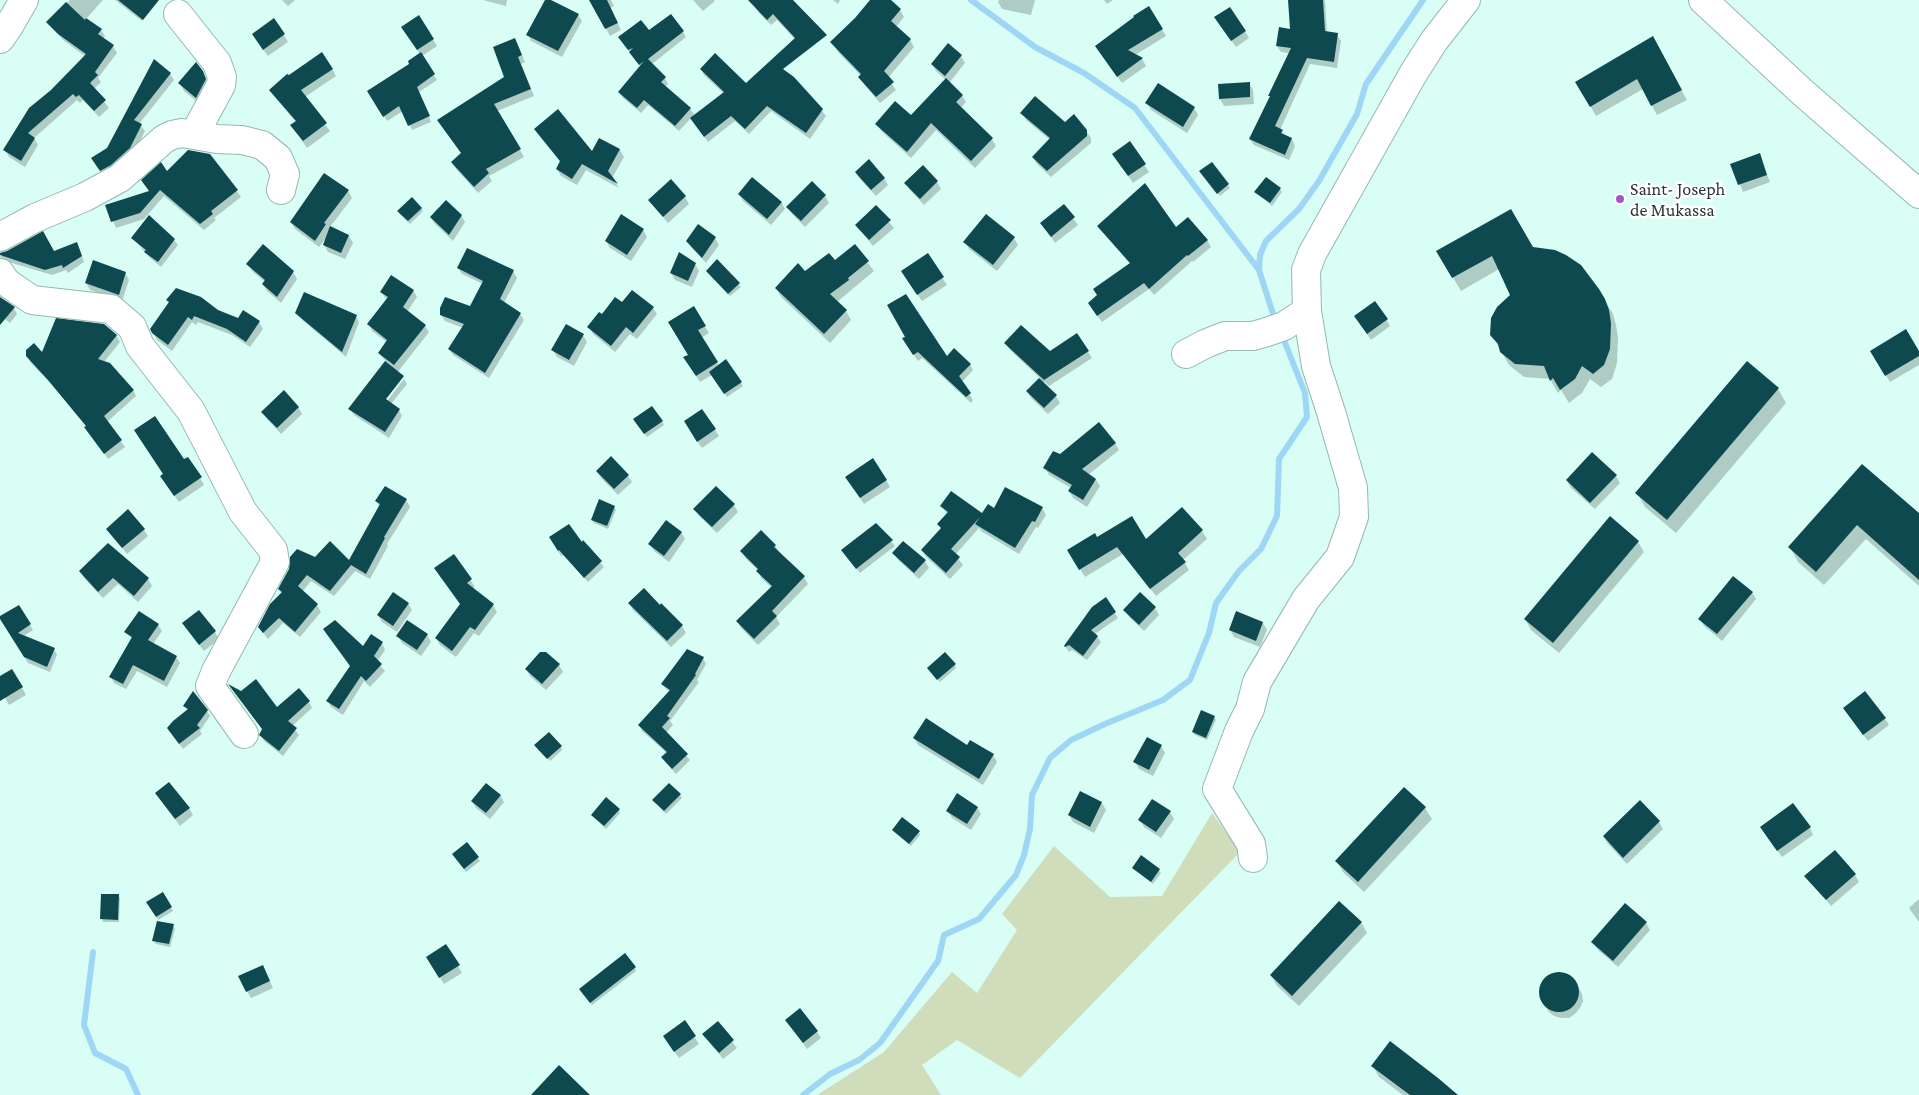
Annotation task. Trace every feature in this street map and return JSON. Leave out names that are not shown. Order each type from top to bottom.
[{"type":"street","points":[[0,39],[10,26],[24,0]]},
{"type":"street","points":[[1253,858],[1251,844],[1217,788],[1239,731],[1250,709],[1257,682],[1306,599],[1340,557],[1354,517],[1353,488],[1340,439],[1316,366],[1307,311],[1306,270],[1312,254],[1413,74],[1434,40],[1466,0]]},
{"type":"street","points":[[1703,0],[1801,91],[1919,194]]},
{"type":"street","points":[[178,14],[217,63],[222,77],[221,85],[194,135]]},
{"type":"street","points":[[0,237],[35,218],[85,197],[120,178],[164,139],[172,135],[182,134],[242,140],[262,145],[278,158],[282,166],[285,174],[281,190]]},
{"type":"street","points":[[0,273],[6,282],[32,300],[111,309],[132,327],[140,346],[191,411],[243,512],[273,550],[276,562],[253,601],[239,632],[216,671],[210,686],[244,734]]},
{"type":"street","points":[[1186,354],[1225,336],[1253,336],[1284,326],[1307,311]]},
{"type":"green space","points":[[1212,813],[1240,852],[1020,1078],[957,1040],[922,1065],[941,1095],[817,1095],[884,1052],[952,972],[977,993],[1017,930],[1002,914],[1054,846],[1110,897],[1162,896]]},
{"type":"building","points":[[118,0],[159,0],[143,20]]},
{"type":"building","points":[[545,0],[551,0],[579,14],[558,51],[526,35]]},
{"type":"building","points":[[589,0],[607,0],[618,23],[605,29]]},
{"type":"building","points":[[748,0],[793,0],[827,35],[783,69],[794,77],[823,109],[806,133],[767,106],[745,129],[731,116],[704,137],[690,118],[724,92],[700,69],[715,53],[746,83],[795,38],[773,14],[767,20]]},
{"type":"building","points":[[870,0],[891,0],[901,9],[891,21],[911,39],[884,71],[894,82],[876,97],[858,77],[861,74],[830,42],[855,18]]},
{"type":"building","points":[[1288,0],[1323,0],[1325,31],[1338,33],[1334,62],[1307,58],[1275,126],[1283,130],[1281,133],[1292,138],[1285,155],[1249,139],[1291,48],[1276,46],[1279,27],[1290,29]]},
{"type":"building","points":[[66,2],[85,20],[86,18],[102,29],[98,34],[114,45],[95,72],[98,75],[90,83],[106,100],[94,111],[79,95],[76,97],[73,94],[28,133],[35,138],[21,161],[3,150],[29,108],[51,90],[86,54],[58,34],[46,22]]},
{"type":"building","points":[[1149,6],[1163,29],[1128,50],[1143,58],[1117,77],[1095,46]]},
{"type":"building","points":[[1230,7],[1246,31],[1231,41],[1214,17]]},
{"type":"building","points":[[671,14],[684,31],[648,59],[666,77],[661,82],[691,108],[675,126],[644,100],[637,108],[618,92],[644,61],[639,65],[629,52],[633,48],[628,50],[618,37],[641,20],[649,30]]},
{"type":"building","points":[[419,15],[434,39],[417,50],[401,27]]},
{"type":"building","points":[[274,18],[285,34],[263,50],[252,34]]},
{"type":"building","points":[[1653,36],[1682,90],[1651,106],[1637,79],[1590,107],[1575,82]]},
{"type":"building","points":[[515,38],[522,55],[518,57],[531,89],[494,104],[521,149],[486,169],[489,173],[474,187],[451,162],[461,153],[437,120],[504,77],[493,47]]},
{"type":"building","points":[[948,43],[962,55],[945,76],[931,64]]},
{"type":"building","points":[[322,52],[333,69],[301,90],[327,123],[303,141],[290,125],[296,121],[269,90],[287,74],[289,75]]},
{"type":"building","points":[[421,52],[435,74],[417,87],[430,116],[408,126],[399,106],[383,117],[367,91],[409,64],[408,61]]},
{"type":"building","points":[[154,59],[171,73],[134,120],[142,124],[130,148],[111,165],[100,171],[91,158],[107,148]]},
{"type":"building","points":[[196,62],[206,79],[196,98],[178,83]]},
{"type":"building","points":[[946,78],[963,95],[956,102],[993,138],[971,161],[931,123],[907,152],[875,124],[895,101],[911,115]]},
{"type":"building","points":[[1250,82],[1250,97],[1219,99],[1218,84]]},
{"type":"building","points":[[1158,83],[1195,107],[1183,127],[1145,103]]},
{"type":"building","points":[[1035,96],[1065,122],[1074,114],[1087,130],[1087,136],[1047,171],[1032,157],[1050,138],[1020,113]]},
{"type":"building","points":[[558,109],[592,151],[599,138],[620,149],[608,171],[618,184],[582,164],[572,179],[556,169],[560,161],[534,129]]},
{"type":"building","points":[[1130,141],[1146,164],[1128,176],[1112,154]]},
{"type":"building","points":[[188,150],[210,154],[238,190],[211,211],[213,214],[200,224],[160,190],[140,213],[111,222],[105,205],[149,191],[141,180],[161,162],[167,171]]},
{"type":"building","points":[[1760,153],[1767,175],[1738,185],[1730,164]]},
{"type":"building","points":[[869,159],[885,178],[871,190],[855,172]]},
{"type":"building","points":[[1212,162],[1229,184],[1217,194],[1199,171]]},
{"type":"building","points":[[923,165],[938,181],[920,199],[904,183]]},
{"type":"building","points":[[324,173],[349,190],[324,223],[326,224],[315,241],[290,222]]},
{"type":"building","points":[[752,177],[782,202],[767,219],[738,194]]},
{"type":"building","points":[[1266,177],[1281,188],[1270,203],[1254,192]]},
{"type":"building","points":[[671,179],[686,196],[663,217],[648,200]]},
{"type":"building","points":[[812,181],[826,195],[801,221],[786,207]]},
{"type":"building","points":[[1145,183],[1176,227],[1188,217],[1208,240],[1187,255],[1149,289],[1144,283],[1097,316],[1088,303],[1097,295],[1093,289],[1130,263],[1097,226]]},
{"type":"building","points":[[412,197],[422,208],[408,221],[397,211]]},
{"type":"building","points":[[446,200],[462,215],[449,235],[430,217]]},
{"type":"building","points":[[1064,204],[1075,217],[1051,237],[1040,223]]},
{"type":"building","points":[[876,205],[891,220],[869,240],[855,225]]},
{"type":"building","points":[[1511,209],[1533,247],[1555,250],[1581,265],[1599,289],[1609,310],[1611,323],[1610,349],[1604,365],[1593,374],[1582,366],[1575,379],[1560,390],[1553,378],[1550,381],[1544,366],[1515,364],[1500,352],[1498,344],[1490,335],[1491,318],[1497,307],[1510,295],[1492,256],[1452,278],[1436,251]]},
{"type":"building","points":[[621,214],[644,229],[627,255],[605,241]]},
{"type":"building","points":[[986,214],[1015,237],[993,265],[963,242]]},
{"type":"building","points":[[149,215],[175,239],[158,262],[144,252],[146,250],[131,238]]},
{"type":"building","points":[[698,224],[716,237],[702,258],[686,241]]},
{"type":"building","points":[[330,226],[349,235],[341,253],[323,245]]},
{"type":"building","points":[[43,231],[54,251],[77,242],[82,256],[63,268],[62,265],[45,270],[0,255],[0,253]]},
{"type":"building","points":[[263,244],[294,271],[277,297],[262,284],[265,280],[246,264]]},
{"type":"building","points":[[855,244],[869,261],[848,278],[849,280],[830,294],[847,310],[824,334],[775,288],[798,263],[805,271],[829,253],[835,260]]},
{"type":"building","points":[[467,248],[514,270],[500,299],[521,313],[485,373],[448,349],[464,324],[440,315],[440,308],[445,297],[470,306],[483,281],[457,268]]},
{"type":"building","points":[[679,252],[696,263],[688,281],[670,273]]},
{"type":"building","points":[[928,253],[944,277],[917,295],[901,271]]},
{"type":"building","points":[[717,259],[740,283],[728,294],[706,271]]},
{"type":"building","points":[[93,260],[126,272],[119,295],[85,283]]},
{"type":"building","points":[[391,275],[414,290],[403,307],[426,325],[394,365],[378,353],[387,340],[367,324],[388,297],[380,292]]},
{"type":"building","points":[[176,288],[201,297],[218,310],[238,318],[243,310],[260,321],[246,342],[227,329],[194,316],[192,320],[188,317],[168,345],[152,333],[150,329],[169,302],[166,300]]},
{"type":"building","points":[[632,290],[654,307],[633,333],[626,327],[611,346],[587,327],[599,312],[602,314],[615,297],[622,302]]},
{"type":"building","points":[[304,292],[357,315],[342,352],[295,313]]},
{"type":"building","points":[[906,294],[947,356],[954,348],[971,364],[959,376],[971,393],[966,397],[918,352],[913,355],[902,338],[905,337],[887,305]]},
{"type":"building","points":[[0,297],[15,307],[0,325]]},
{"type":"building","points":[[1375,301],[1388,319],[1367,334],[1354,316]]},
{"type":"building","points":[[694,306],[706,326],[698,330],[718,362],[696,376],[683,357],[688,355],[668,322]]},
{"type":"building","points":[[56,318],[104,324],[117,335],[98,359],[110,363],[134,390],[104,416],[122,440],[104,454],[84,427],[86,426],[26,356],[26,350],[34,343],[42,352]]},
{"type":"building","points":[[566,324],[584,334],[569,360],[551,350]]},
{"type":"building","points":[[1021,325],[1050,351],[1077,333],[1089,351],[1044,380],[1004,343]]},
{"type":"building","points":[[1906,329],[1919,351],[1919,356],[1885,376],[1870,351]]},
{"type":"building","points":[[726,359],[742,382],[724,394],[709,372]]},
{"type":"building","points":[[385,361],[404,376],[386,399],[400,409],[385,432],[348,409]]},
{"type":"building","points":[[1747,361],[1779,388],[1667,520],[1635,493]]},
{"type":"building","points":[[1039,378],[1057,395],[1044,408],[1026,391]]},
{"type":"building","points":[[284,390],[299,407],[277,428],[261,412]]},
{"type":"building","points":[[652,406],[663,421],[644,434],[633,419]]},
{"type":"building","points":[[702,409],[716,429],[697,442],[684,421]]},
{"type":"building","points":[[155,416],[184,459],[188,457],[202,477],[174,496],[160,476],[163,474],[134,430]]},
{"type":"building","points":[[1099,422],[1116,443],[1082,469],[1096,479],[1083,500],[1068,491],[1072,485],[1043,468],[1053,451],[1060,454]]},
{"type":"building","points":[[1592,452],[1617,475],[1590,503],[1566,480]]},
{"type":"building","points":[[611,456],[629,475],[614,489],[596,471]]},
{"type":"building","points":[[873,458],[887,480],[860,498],[845,477]]},
{"type":"building","points":[[1862,464],[1919,513],[1919,580],[1857,525],[1816,572],[1788,547]]},
{"type":"building","points":[[385,486],[407,499],[384,537],[366,574],[351,565],[330,591],[307,575],[298,586],[318,604],[295,632],[279,618],[263,633],[258,627],[270,604],[282,592],[278,589],[289,569],[290,557],[297,549],[315,557],[330,541],[349,560],[380,504],[375,501]]},
{"type":"building","points":[[716,486],[735,504],[712,527],[693,509]]},
{"type":"building","points":[[1005,487],[1043,507],[1035,522],[1032,521],[1015,548],[975,524],[980,517],[951,549],[960,557],[946,573],[921,550],[941,528],[937,524],[948,512],[940,506],[951,491],[982,513],[988,504],[994,508]]},
{"type":"building","points":[[599,499],[615,506],[607,526],[591,520]]},
{"type":"building","points":[[1182,507],[1203,530],[1178,553],[1186,562],[1150,589],[1117,547],[1079,570],[1067,550],[1095,533],[1097,537],[1132,516],[1146,539]]},
{"type":"building","points":[[128,509],[145,529],[122,548],[106,529]]},
{"type":"building","points":[[1610,516],[1639,541],[1553,643],[1524,619]]},
{"type":"building","points":[[666,520],[682,532],[664,556],[648,544]]},
{"type":"building","points":[[876,523],[893,540],[856,569],[841,550]]},
{"type":"building","points":[[569,524],[582,542],[583,540],[602,561],[584,578],[558,551],[549,537]]},
{"type":"building","points":[[761,530],[776,545],[774,547],[805,576],[772,611],[777,616],[754,639],[736,621],[772,586],[756,571],[758,569],[740,551]]},
{"type":"building","points":[[903,541],[926,560],[914,573],[892,553]]},
{"type":"building","points":[[108,543],[149,578],[134,596],[113,578],[98,592],[79,571]]},
{"type":"building","points":[[454,554],[472,579],[467,583],[494,604],[475,630],[470,627],[452,651],[435,638],[460,604],[434,568]]},
{"type":"building","points":[[1733,576],[1753,592],[1717,634],[1698,619]]},
{"type":"building","points":[[644,588],[683,625],[667,641],[628,603]]},
{"type":"building","points":[[393,592],[409,603],[393,626],[377,615]]},
{"type":"building","points":[[1140,592],[1156,607],[1139,625],[1123,610]]},
{"type":"building","points":[[1106,597],[1116,612],[1091,630],[1098,636],[1083,656],[1069,645],[1065,647],[1092,607]]},
{"type":"building","points":[[19,605],[31,624],[18,633],[55,648],[47,667],[24,657],[0,619],[0,616]]},
{"type":"building","points":[[199,610],[216,631],[199,645],[182,623]]},
{"type":"building","points":[[139,611],[159,624],[148,640],[177,656],[164,681],[133,665],[123,684],[109,677],[132,637],[124,632]]},
{"type":"building","points":[[1236,611],[1263,622],[1256,641],[1229,630]]},
{"type":"building","points":[[335,620],[363,646],[371,634],[383,642],[374,656],[382,664],[366,681],[361,676],[339,709],[326,701],[350,666],[323,629]]},
{"type":"building","points":[[407,620],[428,634],[417,650],[396,636]]},
{"type":"building","points":[[687,649],[704,657],[696,675],[667,716],[670,718],[662,727],[688,754],[672,769],[661,757],[667,752],[638,725],[670,690],[661,684]]},
{"type":"building","points":[[540,652],[546,652],[560,664],[542,684],[525,669]]},
{"type":"building","points":[[945,652],[956,664],[937,680],[927,668]]},
{"type":"building","points":[[12,669],[23,687],[0,701],[0,676]]},
{"type":"building","points":[[256,679],[277,707],[299,688],[310,701],[288,721],[297,728],[279,751],[259,735],[262,729],[228,684],[241,691]]},
{"type":"building","points":[[193,691],[208,710],[197,725],[200,728],[179,744],[167,728],[188,709],[183,706]]},
{"type":"building","points":[[1865,691],[1886,718],[1863,735],[1843,708]]},
{"type":"building","points":[[1201,710],[1215,716],[1206,738],[1192,732]]},
{"type":"building","points":[[926,718],[967,745],[970,740],[994,754],[979,779],[913,738]]},
{"type":"building","points":[[549,732],[562,746],[547,759],[534,745]]},
{"type":"building","points":[[1147,737],[1162,745],[1149,770],[1133,762]]},
{"type":"building","points":[[169,782],[190,808],[175,819],[155,793]]},
{"type":"building","points":[[486,783],[501,795],[486,813],[471,801]]},
{"type":"building","points":[[669,783],[681,794],[664,811],[652,800]]},
{"type":"building","points":[[1404,787],[1426,807],[1358,882],[1335,861]]},
{"type":"building","points":[[1080,791],[1102,802],[1090,827],[1068,815]]},
{"type":"building","points":[[957,793],[978,807],[967,824],[946,811]]},
{"type":"building","points":[[606,797],[620,809],[604,826],[591,815]]},
{"type":"building","points":[[1152,799],[1171,811],[1156,832],[1138,820]]},
{"type":"building","points":[[1640,800],[1660,821],[1623,858],[1603,836]]},
{"type":"building","points":[[1793,803],[1811,827],[1777,851],[1760,827]]},
{"type":"building","points":[[902,817],[920,831],[909,844],[892,830]]},
{"type":"building","points":[[467,842],[479,857],[464,869],[452,854]]},
{"type":"building","points":[[1835,850],[1856,874],[1826,900],[1804,876]]},
{"type":"building","points":[[1141,855],[1160,869],[1151,882],[1132,868]]},
{"type":"building","points":[[163,892],[172,907],[156,917],[146,902]]},
{"type":"building","points":[[101,894],[119,894],[118,920],[100,919]]},
{"type":"building","points":[[1339,901],[1362,922],[1292,996],[1270,975]]},
{"type":"building","points":[[1625,903],[1647,922],[1613,961],[1591,942]]},
{"type":"building","points":[[157,921],[174,924],[169,944],[152,941]]},
{"type":"building","points":[[446,944],[460,965],[439,978],[426,957]]},
{"type":"building","points":[[625,953],[636,967],[590,1003],[579,989]]},
{"type":"building","points":[[263,965],[270,981],[246,992],[238,976]]},
{"type":"building","points":[[1563,972],[1570,975],[1576,981],[1579,992],[1578,1000],[1570,1009],[1563,1012],[1555,1012],[1548,1009],[1540,1000],[1539,988],[1542,981],[1551,973]]},
{"type":"building","points":[[800,1008],[818,1031],[803,1043],[785,1020]]},
{"type":"building","points":[[685,1020],[696,1036],[674,1052],[663,1036]]},
{"type":"building","points":[[718,1021],[734,1040],[719,1053],[702,1034]]},
{"type":"building","points":[[1390,1041],[1458,1095],[1410,1095],[1371,1066]]},
{"type":"building","points":[[559,1065],[590,1095],[531,1095]]},
{"type":"waterway","points":[[971,0],[1035,47],[1084,73],[1135,108],[1259,270]]},
{"type":"waterway","points":[[1275,320],[1259,270],[1260,255],[1266,241],[1299,209],[1319,181],[1357,114],[1366,84],[1423,0]]},
{"type":"waterway","points":[[803,1095],[830,1074],[859,1060],[880,1043],[938,961],[944,935],[979,919],[1016,875],[1024,855],[1030,829],[1032,795],[1050,758],[1071,740],[1163,700],[1190,680],[1209,633],[1216,603],[1239,571],[1261,549],[1277,516],[1279,459],[1307,417],[1305,393],[1281,333]]},
{"type":"waterway","points":[[93,952],[84,1025],[95,1053],[126,1069],[138,1095]]},
{"type":"place","name":"Saint- Joseph de Mukassa","points":[[1620,199]]}]
